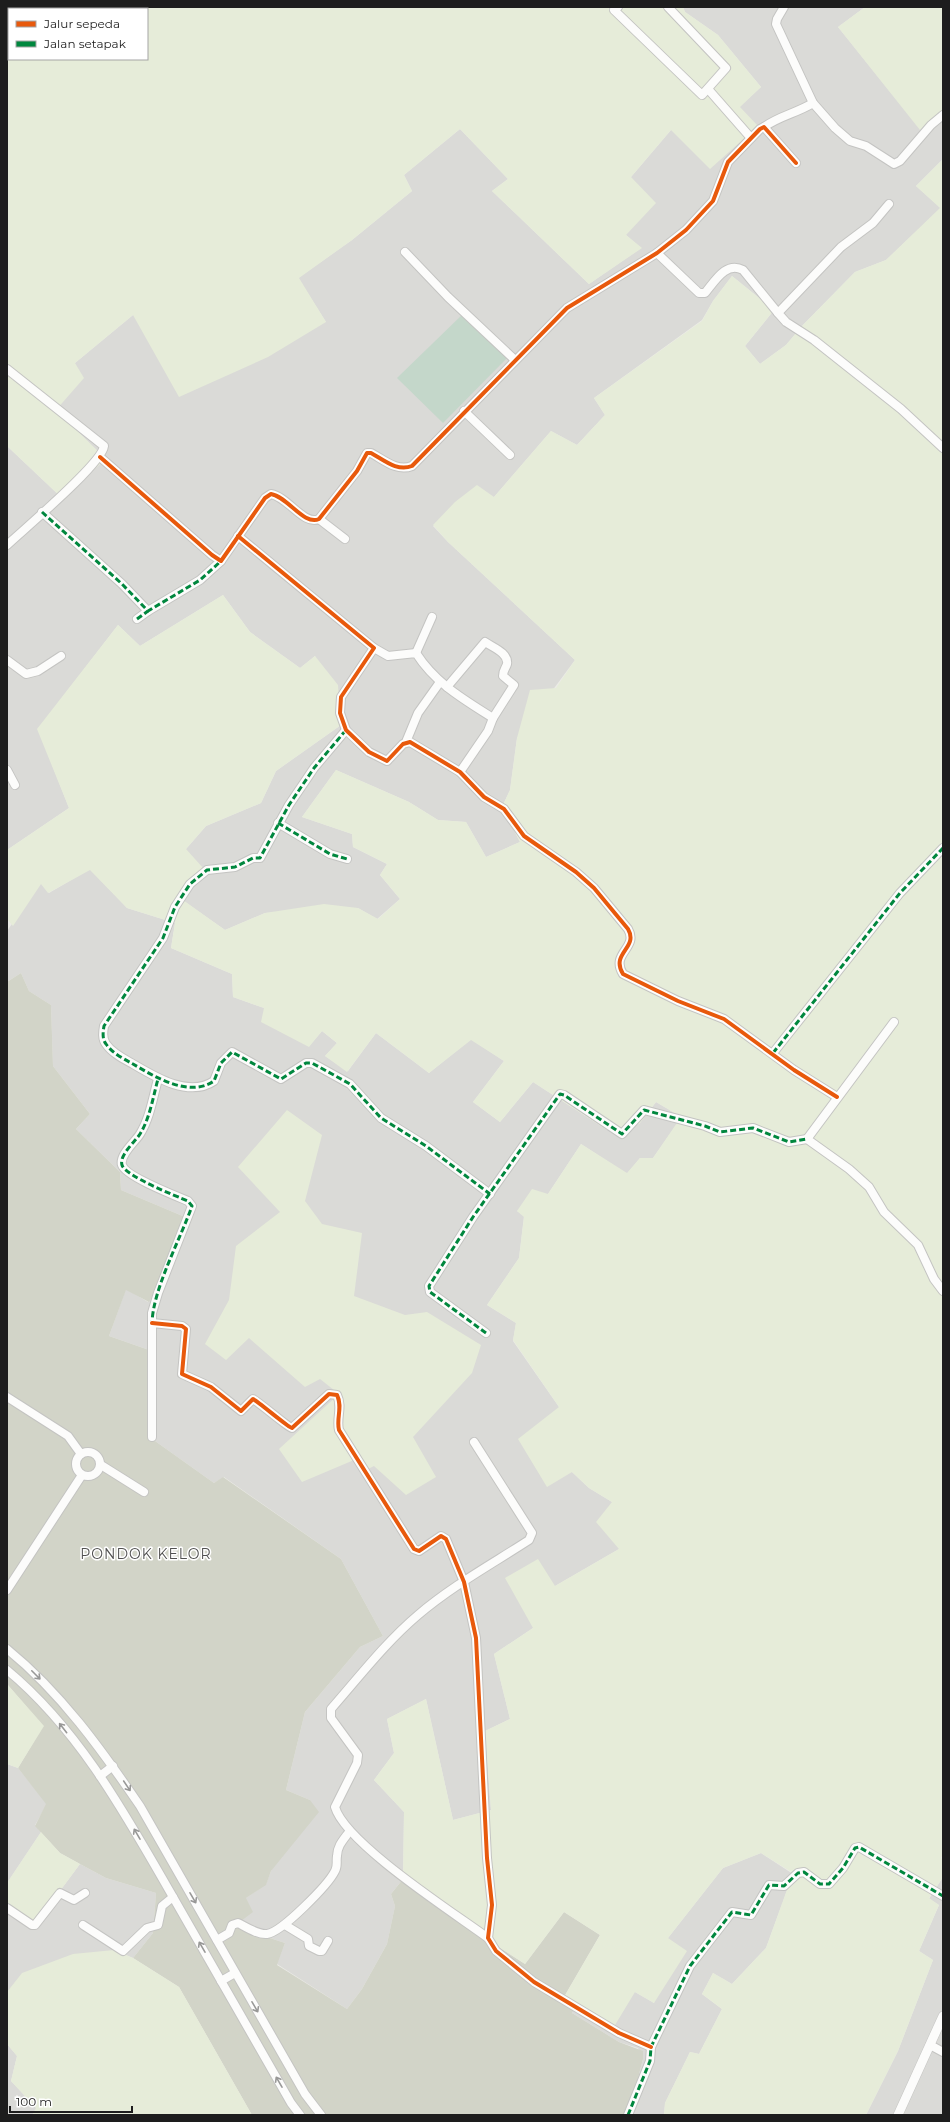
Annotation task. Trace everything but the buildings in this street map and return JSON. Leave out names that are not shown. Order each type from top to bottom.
[{"type":"street","points":[[618,7],[614,10],[702,95],[726,68],[668,7]]},
{"type":"street","points":[[784,7],[777,19],[776,24],[813,103],[850,141],[866,146],[894,164],[900,161],[931,125],[943,115]]},
{"type":"street","points":[[708,88],[751,138]]},
{"type":"street","points":[[137,619],[200,580],[221,561],[265,498],[272,494],[279,495],[311,521],[319,518],[357,471],[367,453],[371,453],[397,468],[404,469],[412,466],[464,411],[567,308],[657,253],[686,230],[713,201],[728,162],[751,138],[775,119],[800,111],[813,103]]},
{"type":"street","points":[[764,127],[796,163]]},
{"type":"street","points":[[778,313],[841,247],[873,223],[889,204]]},
{"type":"street","points":[[405,252],[448,297],[515,360]]},
{"type":"street","points":[[657,253],[699,293],[705,293],[729,268],[735,266],[743,270],[786,322],[814,340],[901,409],[943,448]]},
{"type":"street","points":[[7,369],[102,444],[104,450],[100,457],[7,545]]},
{"type":"street","points":[[464,411],[510,455]]},
{"type":"street","points":[[100,457],[212,555],[221,561]]},
{"type":"street","points":[[42,512],[122,584],[148,611]]},
{"type":"street","points":[[319,518],[345,539]]},
{"type":"street","points":[[238,536],[374,648],[388,656],[416,653]]},
{"type":"street","points":[[416,653],[432,617]]},
{"type":"street","points":[[447,687],[485,642],[504,654],[507,658],[507,664],[503,676],[514,685],[493,718],[488,731],[460,772]]},
{"type":"street","points":[[374,648],[341,697],[340,713],[346,730],[369,752],[387,762],[406,742],[418,713],[440,682]]},
{"type":"street","points":[[416,653],[430,674],[493,718]]},
{"type":"street","points":[[7,660],[26,674],[38,671],[60,656]]},
{"type":"street","points":[[346,730],[314,768],[278,823],[260,858],[253,858],[235,867],[207,870],[190,884],[175,907],[163,938],[104,1026],[103,1036],[106,1044],[119,1056],[158,1079],[189,1087],[210,1084],[217,1078],[221,1063],[232,1052],[281,1079],[306,1063],[312,1063],[350,1084],[381,1118],[426,1146],[490,1194]]},
{"type":"street","points":[[406,742],[410,742],[460,772],[484,797],[504,809],[524,836],[576,872],[594,888],[628,929],[632,940],[619,962],[619,967],[623,974],[678,1001],[724,1019],[773,1053],[794,1070],[837,1097]]},
{"type":"street","points":[[7,770],[15,784]]},
{"type":"street","points":[[278,823],[330,854],[347,859]]},
{"type":"street","points":[[773,1053],[900,893],[943,848]]},
{"type":"street","points":[[807,1139],[894,1022]]},
{"type":"street","points":[[152,1436],[152,1313],[158,1292],[192,1206],[188,1201],[123,1169],[121,1163],[122,1158],[140,1134],[150,1109],[158,1079]]},
{"type":"street","points":[[486,1333],[430,1292],[428,1288],[490,1194],[560,1094],[564,1095],[622,1134],[644,1110],[705,1126],[720,1132],[752,1128],[789,1142],[807,1139],[849,1169],[869,1187],[884,1212],[918,1245],[934,1279],[943,1291]]},
{"type":"street","points":[[152,1323],[182,1326],[186,1329],[182,1374],[211,1386],[242,1411],[253,1399],[273,1412],[289,1428],[292,1428],[329,1394],[337,1395],[340,1409],[338,1423],[339,1430],[399,1528],[414,1549],[418,1551],[435,1539],[444,1537],[464,1582],[476,1638],[479,1673],[487,1858],[492,1905],[488,1938]]},
{"type":"street","points":[[7,1397],[68,1436],[81,1454]]},
{"type":"street","points":[[474,1442],[532,1533],[532,1536],[530,1540],[464,1582],[418,1615],[386,1646],[331,1709],[331,1718],[334,1726],[354,1747],[358,1756],[357,1763],[335,1807],[337,1814],[350,1832],[392,1867],[488,1938],[496,1951],[534,1982],[619,2033],[651,2047]]},
{"type":"street","points":[[90,1452],[98,1456],[101,1465],[98,1473],[90,1477],[82,1475],[76,1469],[76,1460],[81,1454],[90,1452]]},
{"type":"street","points":[[101,1465],[144,1492]]},
{"type":"street","points":[[7,1590],[82,1475]]},
{"type":"street","points":[[7,1649],[25,1664],[66,1705],[113,1766],[140,1806],[305,2094],[321,2115]]},
{"type":"street","points":[[7,1670],[54,1716],[100,1776],[126,1815],[291,2103],[300,2115]]},
{"type":"street","points":[[100,1776],[113,1766]]},
{"type":"street","points":[[217,1940],[229,1933],[232,1926],[238,1923],[262,1934],[268,1934],[285,1925],[317,1893],[336,1870],[339,1847],[350,1832]]},
{"type":"street","points":[[628,2115],[650,2061],[651,2047],[690,1966],[724,1924],[729,1914],[732,1912],[751,1915],[769,1885],[784,1886],[798,1873],[804,1872],[820,1884],[829,1884],[843,1868],[855,1848],[859,1847],[943,1896]]},
{"type":"street","points":[[7,1908],[32,1925],[35,1925],[60,1893],[74,1900],[85,1893]]},
{"type":"street","points":[[83,1925],[122,1951],[147,1928],[158,1925],[162,1906],[173,1897]]},
{"type":"street","points":[[285,1925],[308,1939],[309,1946],[319,1951],[322,1951],[328,1941]]},
{"type":"street","points":[[221,1981],[235,1973]]},
{"type":"street","points":[[898,2115],[943,2016]]},
{"type":"street","points":[[930,2045],[943,2052]]},
{"type":"shaded area","points":[[683,7],[865,7],[838,27],[921,130],[943,111],[943,159],[916,186],[941,208],[886,260],[855,272],[802,326],[786,345],[760,364],[745,346],[774,310],[732,276],[713,301],[702,320],[594,398],[605,415],[577,445],[551,431],[494,497],[433,526],[448,542],[575,660],[517,738],[510,790],[502,807],[520,842],[486,857],[466,822],[438,820],[409,802],[336,770],[302,817],[352,834],[353,847],[387,864],[380,875],[400,899],[377,919],[358,908],[265,913],[225,930],[182,900],[186,849],[206,826],[261,803],[276,771],[341,725],[315,656],[300,668],[250,632],[223,595],[140,646],[118,625],[38,729],[69,808],[7,850],[7,446],[62,498],[105,459],[56,410],[75,363],[133,315],[326,322],[298,278],[352,240],[412,191],[404,175],[460,129],[508,179],[492,191],[589,284],[641,248],[626,235],[631,177],[671,130],[739,107],[761,87],[718,35],[685,12]]},
{"type":"shaded area","points":[[90,869],[127,908],[175,923],[171,948],[232,974],[233,997],[264,1008],[309,1046],[322,1031],[337,1043],[325,1056],[348,1071],[376,1033],[429,1073],[471,1039],[504,1061],[473,1102],[500,1122],[533,1082],[607,1130],[639,1124],[656,1102],[682,1117],[653,1158],[640,1158],[627,1174],[581,1144],[548,1194],[517,1211],[524,1216],[519,1258],[487,1305],[516,1323],[513,1341],[559,1407],[572,1472],[589,1488],[612,1502],[619,1549],[555,1586],[533,1628],[494,1654],[510,1719],[485,1731],[491,1810],[453,1820],[426,1699],[387,1719],[394,1753],[374,1780],[404,1812],[403,1879],[391,1894],[395,1906],[387,1944],[362,1989],[347,2009],[277,1964],[285,1943],[243,1929],[241,1921],[246,1898],[266,1884],[271,1871],[310,1800],[286,1790],[305,1712],[360,1647],[383,1636],[341,1559],[224,1477],[214,1483],[148,1436],[149,1350],[109,1336],[126,1289],[148,1302],[192,1220],[121,1190],[120,1172],[76,1129],[90,1114],[53,1066],[51,1005],[29,991],[21,973],[7,982],[7,931],[41,883],[49,893]]},
{"type":"shaded area","points":[[21,973],[29,991],[51,1005],[53,1066],[90,1114],[76,1129],[120,1172],[121,1190],[192,1220],[149,1302],[126,1290],[109,1336],[149,1350],[148,1436],[214,1483],[223,1477],[341,1559],[383,1636],[360,1647],[305,1712],[286,1790],[310,1800],[319,1812],[271,1871],[266,1885],[246,1898],[253,1912],[241,1921],[243,1929],[285,1943],[277,1965],[347,2009],[362,1989],[387,1944],[395,1906],[391,1894],[403,1879],[432,1904],[525,1964],[564,1912],[600,1935],[564,1997],[577,2004],[572,2013],[619,2042],[643,2051],[643,2059],[637,2082],[623,2115],[252,2115],[179,1987],[133,1958],[153,1933],[156,1893],[106,1878],[60,1853],[35,1826],[46,1804],[18,1768],[43,1726],[7,1684],[7,982]]},
{"type":"shaded area","points":[[7,1764],[18,1768],[47,1804],[35,1825],[41,1832],[7,1883]]},
{"type":"shaded area","points":[[761,1853],[793,1874],[766,1948],[732,1984],[713,1973],[702,1994],[722,2009],[699,2054],[690,2052],[665,2103],[664,2115],[623,2115],[637,2082],[643,2059],[638,2048],[619,2042],[572,2013],[577,2004],[635,1992],[654,2003],[668,1938],[723,1868]]},
{"type":"shaded area","points":[[80,1864],[106,1878],[156,1893],[153,1933],[133,1958],[114,1950],[7,1992],[7,1910],[31,1930]]},
{"type":"shaded area","points":[[943,1877],[943,2115],[866,2115],[898,2051],[933,1960],[919,1951],[939,1905],[929,1899]]},
{"type":"shaded area","points":[[7,2044],[17,2056],[11,2081],[37,2109],[32,2115],[7,2115]]},
{"type":"green space","points":[[7,7],[683,7],[685,12],[718,35],[761,87],[740,107],[758,126],[710,169],[671,130],[631,177],[656,203],[626,235],[642,248],[589,284],[492,191],[508,179],[460,129],[404,175],[412,191],[352,240],[299,278],[326,322],[268,357],[179,397],[133,315],[75,363],[84,378],[56,410],[106,459],[62,498],[7,446]]},
{"type":"green space","points":[[865,7],[943,7],[943,111],[920,130],[838,27]]},
{"type":"green space","points":[[943,159],[943,1854],[941,1858],[943,1860],[943,1877],[929,1898],[939,1905],[919,1951],[933,1960],[898,2051],[866,2115],[664,2115],[665,2103],[690,2052],[699,2054],[722,2009],[702,1994],[713,1973],[732,1984],[766,1948],[793,1873],[761,1853],[723,1868],[668,1938],[687,1951],[654,2003],[635,1992],[612,2030],[564,1997],[600,1935],[564,1912],[525,1964],[432,1904],[403,1879],[404,1812],[374,1780],[394,1753],[387,1719],[426,1699],[453,1820],[491,1810],[485,1731],[510,1719],[494,1654],[533,1628],[505,1578],[538,1559],[555,1586],[619,1549],[596,1522],[612,1502],[589,1488],[572,1472],[547,1487],[518,1439],[559,1407],[513,1340],[516,1323],[487,1305],[519,1258],[524,1217],[517,1211],[532,1189],[548,1194],[581,1144],[627,1173],[640,1158],[653,1158],[681,1117],[656,1102],[639,1124],[607,1130],[533,1082],[500,1122],[473,1102],[504,1061],[471,1040],[429,1073],[376,1033],[347,1072],[325,1056],[337,1043],[322,1031],[309,1047],[261,1022],[264,1008],[233,997],[232,974],[171,948],[175,923],[127,908],[90,870],[48,893],[41,884],[13,926],[7,919],[7,850],[69,808],[37,729],[118,625],[140,646],[223,595],[250,632],[300,668],[315,656],[338,685],[341,725],[276,771],[261,803],[206,826],[186,849],[204,869],[183,900],[225,930],[265,913],[324,904],[358,908],[378,919],[400,899],[380,875],[387,864],[353,847],[352,834],[302,817],[336,770],[409,802],[438,820],[466,822],[486,857],[520,842],[502,807],[510,790],[517,738],[530,690],[556,688],[575,660],[448,542],[433,525],[455,502],[477,485],[494,497],[551,431],[577,445],[605,415],[594,398],[702,321],[713,301],[732,276],[774,310],[745,346],[760,364],[786,345],[802,326],[855,272],[886,260],[940,208],[916,186]]},
{"type":"green space","points":[[464,313],[509,356],[443,423],[397,378]]},
{"type":"green space","points":[[287,1110],[322,1135],[305,1201],[322,1224],[362,1233],[354,1296],[405,1315],[427,1312],[481,1345],[472,1373],[413,1437],[436,1477],[406,1495],[374,1466],[364,1471],[354,1460],[302,1482],[279,1449],[339,1394],[320,1379],[305,1387],[249,1338],[226,1360],[205,1344],[229,1300],[236,1246],[280,1212],[238,1167]]},
{"type":"green space","points":[[7,1684],[44,1726],[18,1768],[7,1764]]},
{"type":"green space","points":[[41,1832],[60,1853],[80,1864],[31,1930],[7,1910],[7,1883]]},
{"type":"green space","points":[[114,1950],[133,1958],[179,1987],[252,2115],[32,2115],[36,2108],[11,2081],[17,2056],[7,2044],[7,1992],[22,1973],[73,1954]]},
{"type":"marked path","points":[[42,512],[122,584],[148,611],[200,580],[221,561]]},
{"type":"marked path","points":[[137,619],[148,611]]},
{"type":"marked path","points":[[346,730],[314,768],[289,805],[260,858],[253,858],[235,867],[207,870],[190,884],[175,907],[163,938],[104,1026],[104,1040],[111,1050],[122,1058],[151,1075],[183,1087],[204,1086],[214,1081],[221,1063],[232,1052],[281,1079],[306,1063],[312,1063],[350,1084],[381,1118],[426,1146],[490,1194]]},
{"type":"marked path","points":[[278,823],[330,854],[347,859]]},
{"type":"marked path","points":[[773,1053],[900,893],[943,848]]},
{"type":"marked path","points":[[155,1324],[152,1323],[157,1295],[192,1206],[188,1201],[132,1175],[125,1170],[122,1165],[125,1153],[140,1134],[146,1121],[158,1079]]},
{"type":"marked path","points":[[486,1333],[430,1292],[429,1286],[473,1217],[560,1094],[564,1095],[622,1134],[644,1110],[705,1126],[720,1132],[753,1128],[789,1142],[807,1139]]},
{"type":"marked path","points":[[628,2115],[650,2061],[651,2047],[690,1966],[732,1912],[751,1915],[769,1885],[784,1886],[798,1873],[804,1872],[820,1884],[829,1884],[843,1868],[855,1848],[859,1847],[943,1896]]},
{"type":"cycle path","points":[[100,457],[212,555],[221,561],[265,498],[271,494],[284,500],[302,515],[313,520],[319,519],[357,471],[367,453],[371,453],[396,466],[412,466],[567,308],[657,253],[686,230],[713,201],[728,162],[760,129],[764,127],[796,163]]},
{"type":"cycle path","points":[[238,536],[374,648],[341,697],[340,713],[346,730],[369,752],[387,761],[403,744],[410,742],[460,772],[484,797],[504,809],[524,836],[576,872],[594,888],[628,929],[630,941],[620,961],[620,967],[623,974],[678,1001],[724,1019],[794,1070],[837,1097]]},
{"type":"cycle path","points":[[152,1323],[182,1326],[186,1329],[182,1374],[211,1387],[241,1411],[253,1399],[292,1428],[329,1394],[337,1395],[339,1399],[339,1430],[414,1549],[419,1551],[441,1536],[446,1539],[464,1582],[476,1638],[487,1858],[492,1905],[488,1938],[496,1951],[534,1982],[619,2033],[651,2047]]},
{"type":"district","name":"PONDOK KELOR","points":[[146,1554]]}]
